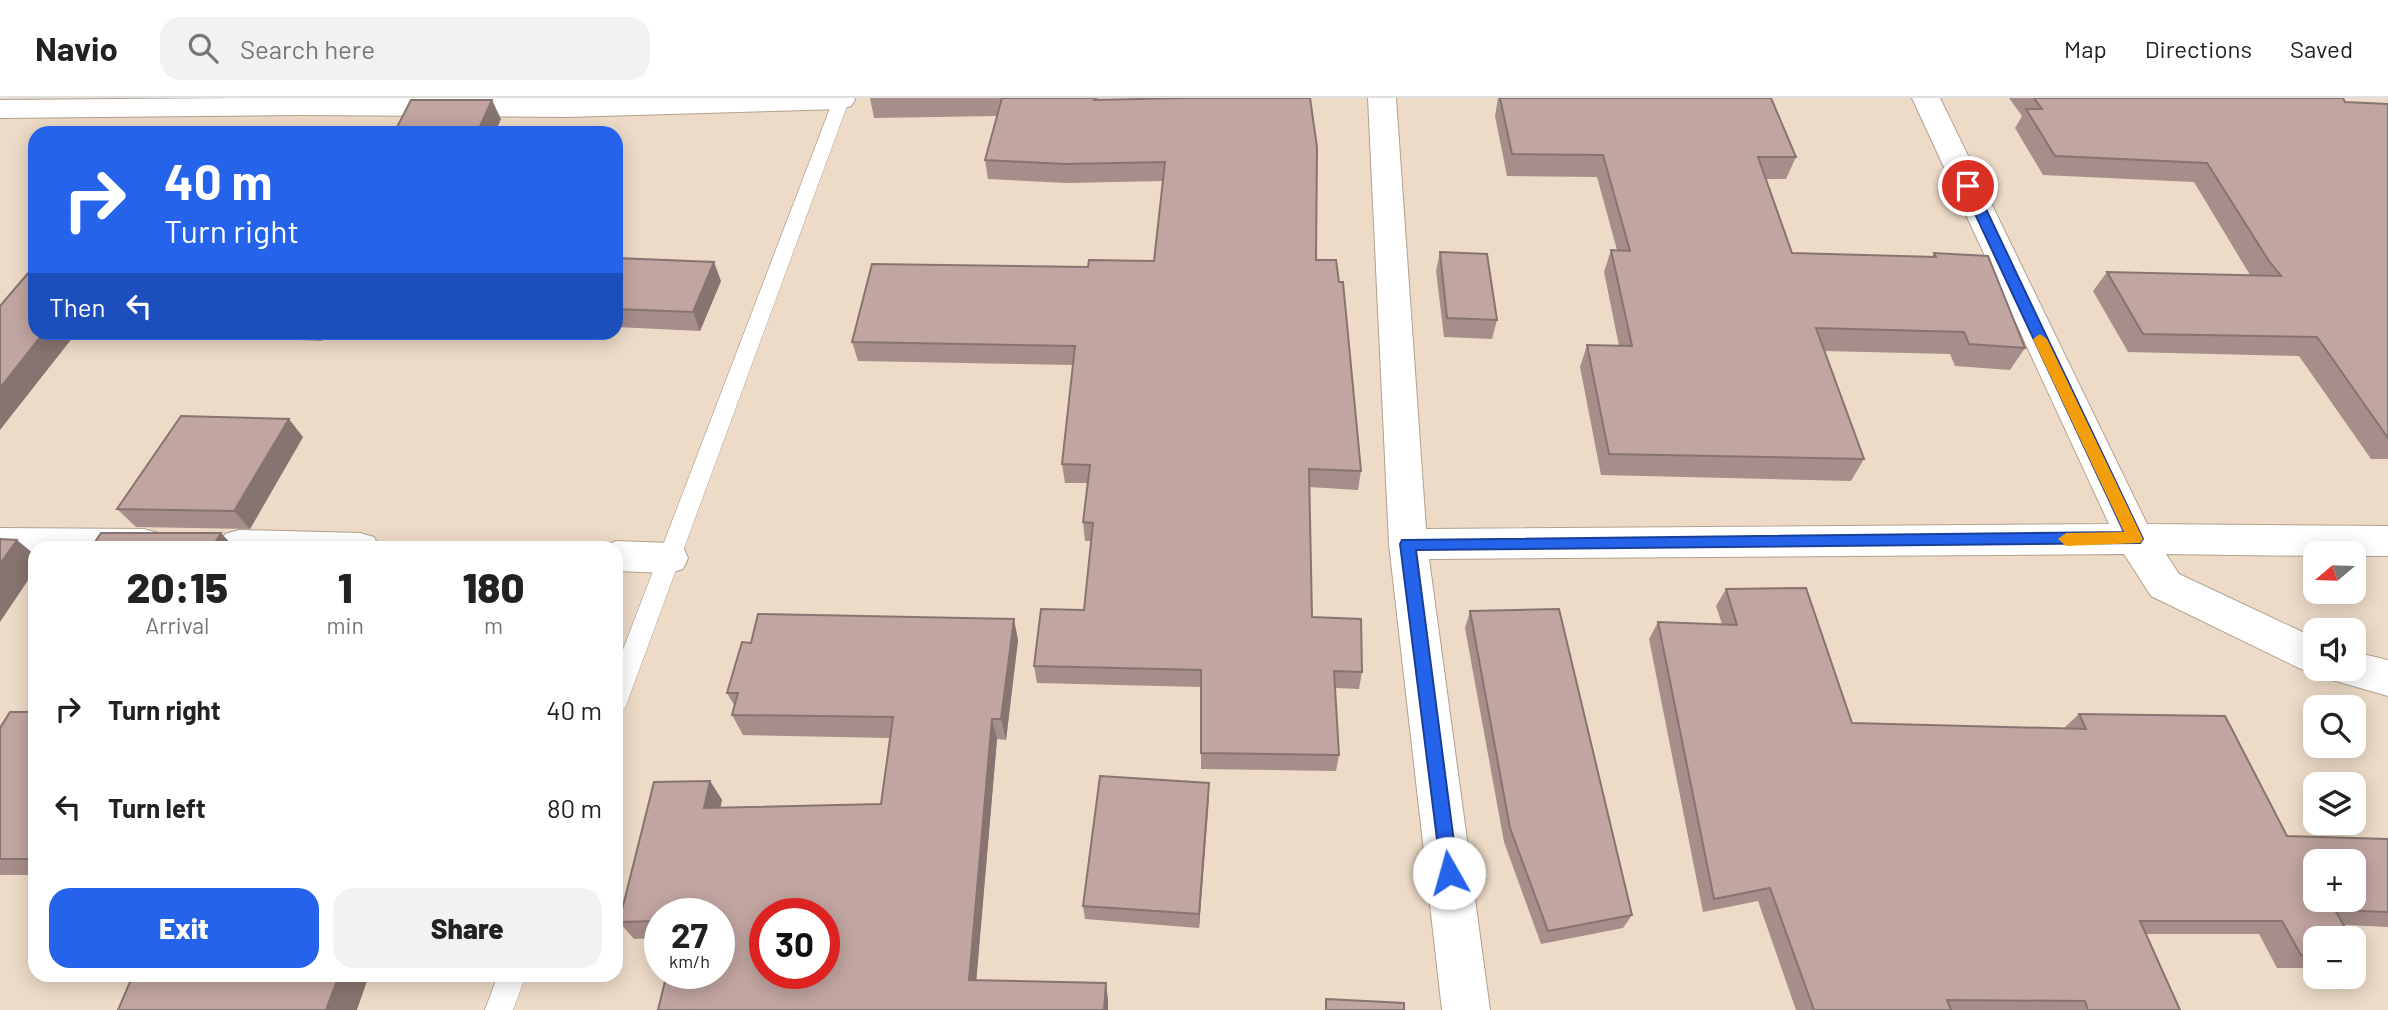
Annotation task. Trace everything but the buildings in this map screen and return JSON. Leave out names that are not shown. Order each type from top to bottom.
[{"type":"street","points":[[1382,98],[1408,544],[1466,1010]]},
{"type":"street","points":[[1926,98],[2135,539],[2165,585],[2303,651]]},
{"type":"street","points":[[0,109],[303,102],[567,107],[842,99]]},
{"type":"street","points":[[1408,544],[2135,539],[2388,541]]},
{"type":"street","points":[[0,543],[28,543]]},
{"type":"street","points":[[623,556],[669,558]]},
{"type":"street","points":[[2366,673],[2388,678]]},
{"type":"lane","points":[[623,681],[842,99]]},
{"type":"lane","points":[[499,1010],[509,982]]},
{"type":"slow traffic","points":[[2040,339],[2135,539],[2066,539]]},
{"type":"route","points":[[1449,873],[1408,544],[2135,539],[1968,186]]}]
